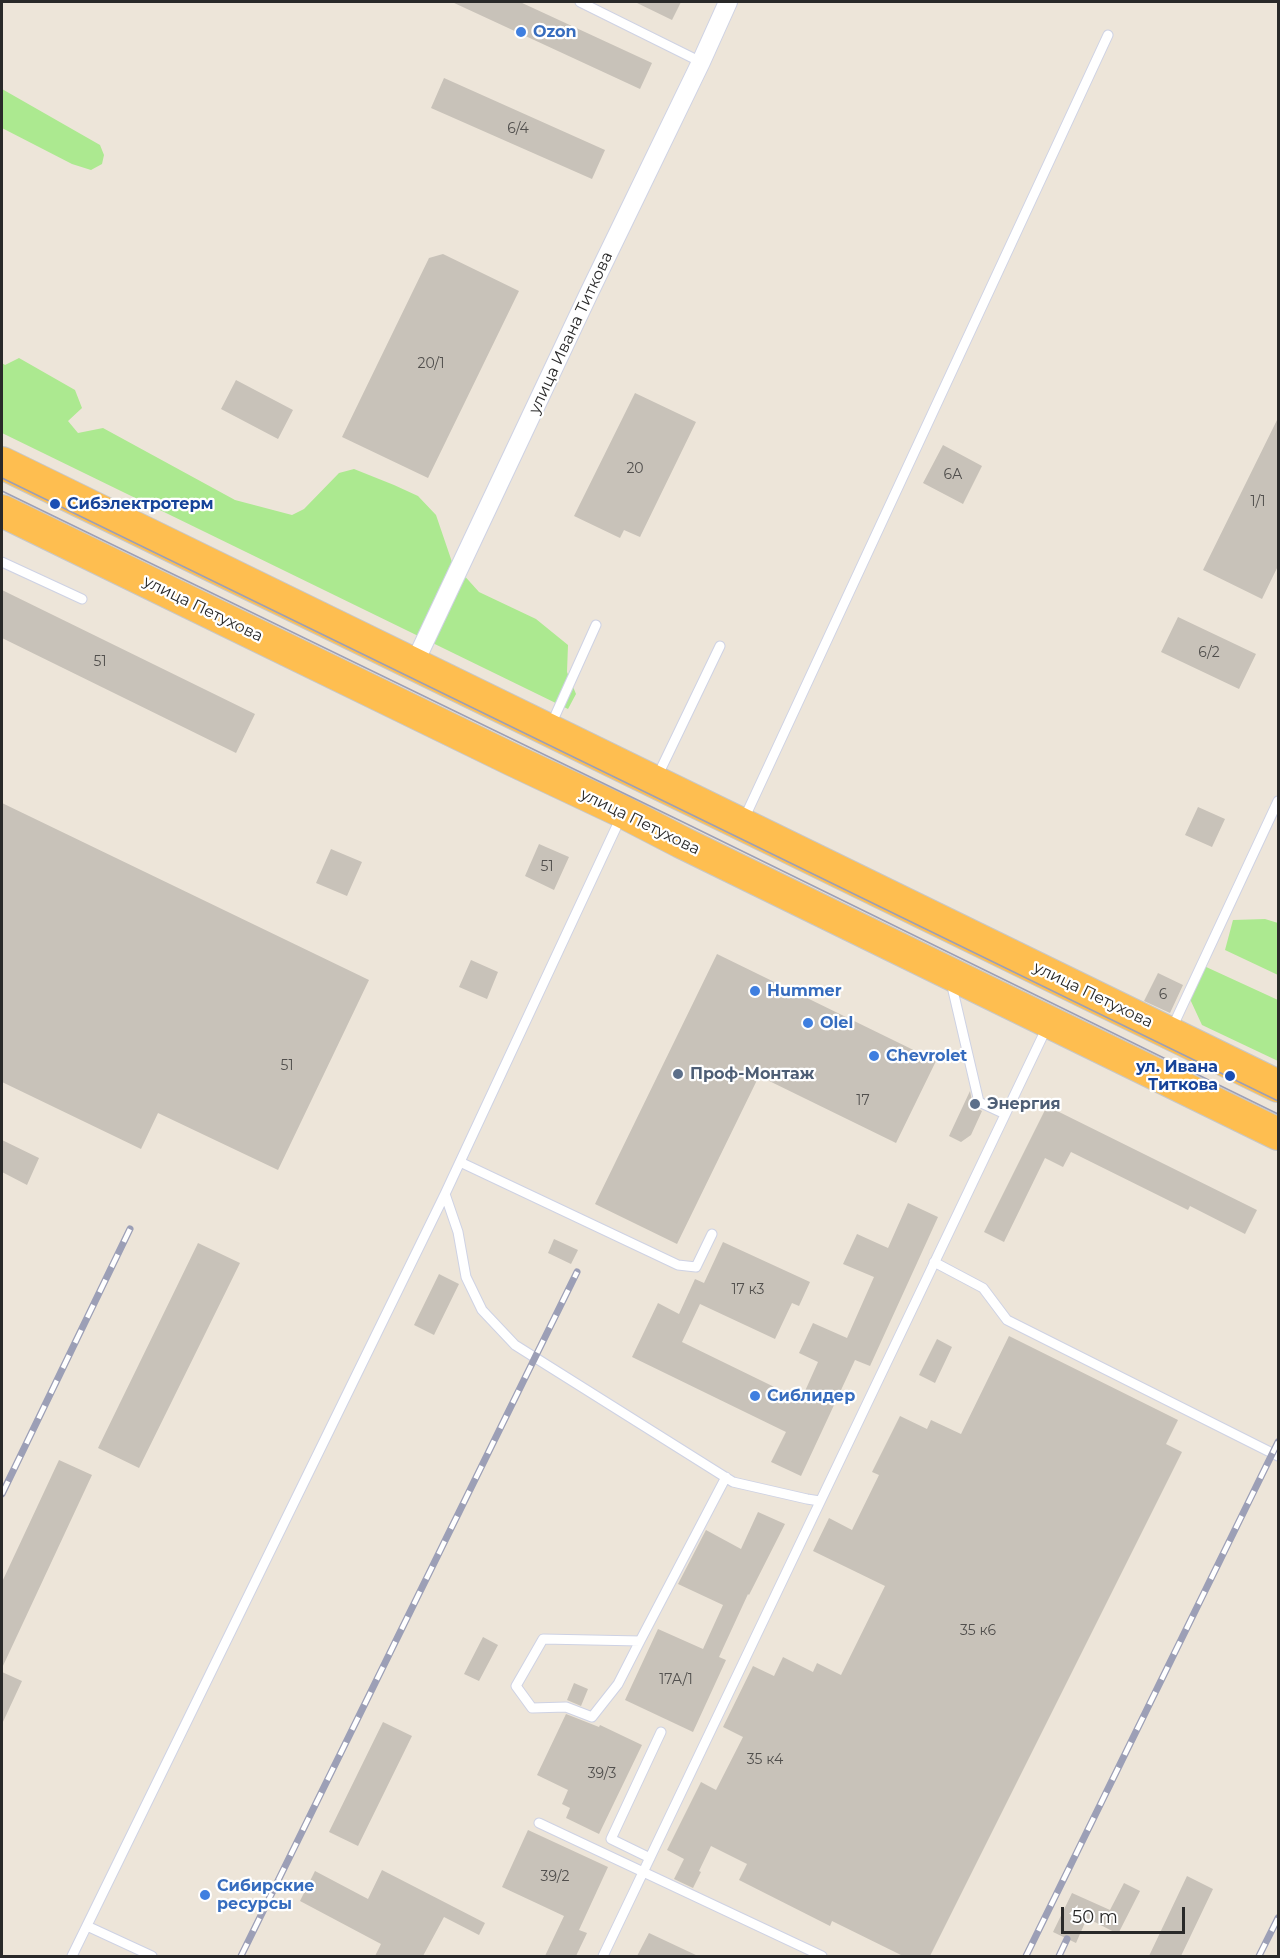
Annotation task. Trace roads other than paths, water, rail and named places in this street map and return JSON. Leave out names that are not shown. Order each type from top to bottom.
[{"type":"highway","name":"улица Петухова","points":[[2,463],[1274,1083]]},
{"type":"highway","name":"улица Петухова","points":[[2,511],[623,812],[1278,1134]]},
{"type":"highway","points":[[1250,1120],[1274,1083]]},
{"type":"street","name":"улица Ивана Титкова","points":[[414,664],[728,2]]},
{"type":"lane","points":[[580,2],[701,62]]},
{"type":"lane","points":[[742,824],[1108,35]]},
{"type":"lane","points":[[2,562],[82,599]]},
{"type":"lane","points":[[549,730],[596,625]]},
{"type":"lane","points":[[655,782],[720,646]]},
{"type":"lane","points":[[1169,1033],[1278,801]]},
{"type":"lane","points":[[72,1956],[445,1194],[623,812]]},
{"type":"lane","points":[[949,974],[979,1102],[1005,1114]]},
{"type":"lane","points":[[603,1956],[1049,1022]]},
{"type":"lane","points":[[460,1162],[678,1265],[696,1267],[712,1234]]},
{"type":"lane","points":[[445,1194],[458,1232],[466,1276],[482,1310],[515,1344],[733,1482],[820,1501]]},
{"type":"lane","points":[[934,1262],[983,1288],[1007,1320],[1278,1456]]},
{"type":"lane","points":[[640,1641],[543,1640],[516,1686],[532,1708],[566,1707],[592,1717],[618,1684],[726,1477]]},
{"type":"lane","points":[[650,1858],[611,1839],[661,1732]]},
{"type":"lane","points":[[539,1823],[822,1956]]},
{"type":"lane","points":[[87,1926],[152,1956]]},
{"type":"tram line","points":[[2,478],[1278,1101]]},
{"type":"tram line","points":[[2,491],[1278,1114]]},
{"type":"railway","points":[[2,1494],[130,1229]]},
{"type":"railway","points":[[241,1956],[577,1272]]},
{"type":"railway","points":[[1026,1956],[1278,1442]]},
{"type":"railway","points":[[1259,1956],[1278,1918]]},
{"type":"railway","points":[[1059,1956],[1067,1939]]},
{"type":"place","name":"Ozon","points":[[521,32]]},
{"type":"place","name":"Сибэлектротерм","points":[[55,504]]},
{"type":"place","name":"Hummer","points":[[755,991]]},
{"type":"place","name":"Olel","points":[[808,1023]]},
{"type":"place","name":"Chevrolet","points":[[874,1056]]},
{"type":"place","name":"Проф-Монтаж","points":[[678,1074]]},
{"type":"place","name":"ул. Ивана Титкова","points":[[1230,1076]]},
{"type":"place","name":"Энергия","points":[[975,1104]]},
{"type":"place","name":"Сиблидер","points":[[755,1396]]},
{"type":"place","name":"Сибирские ресурсы","points":[[205,1895]]}]
